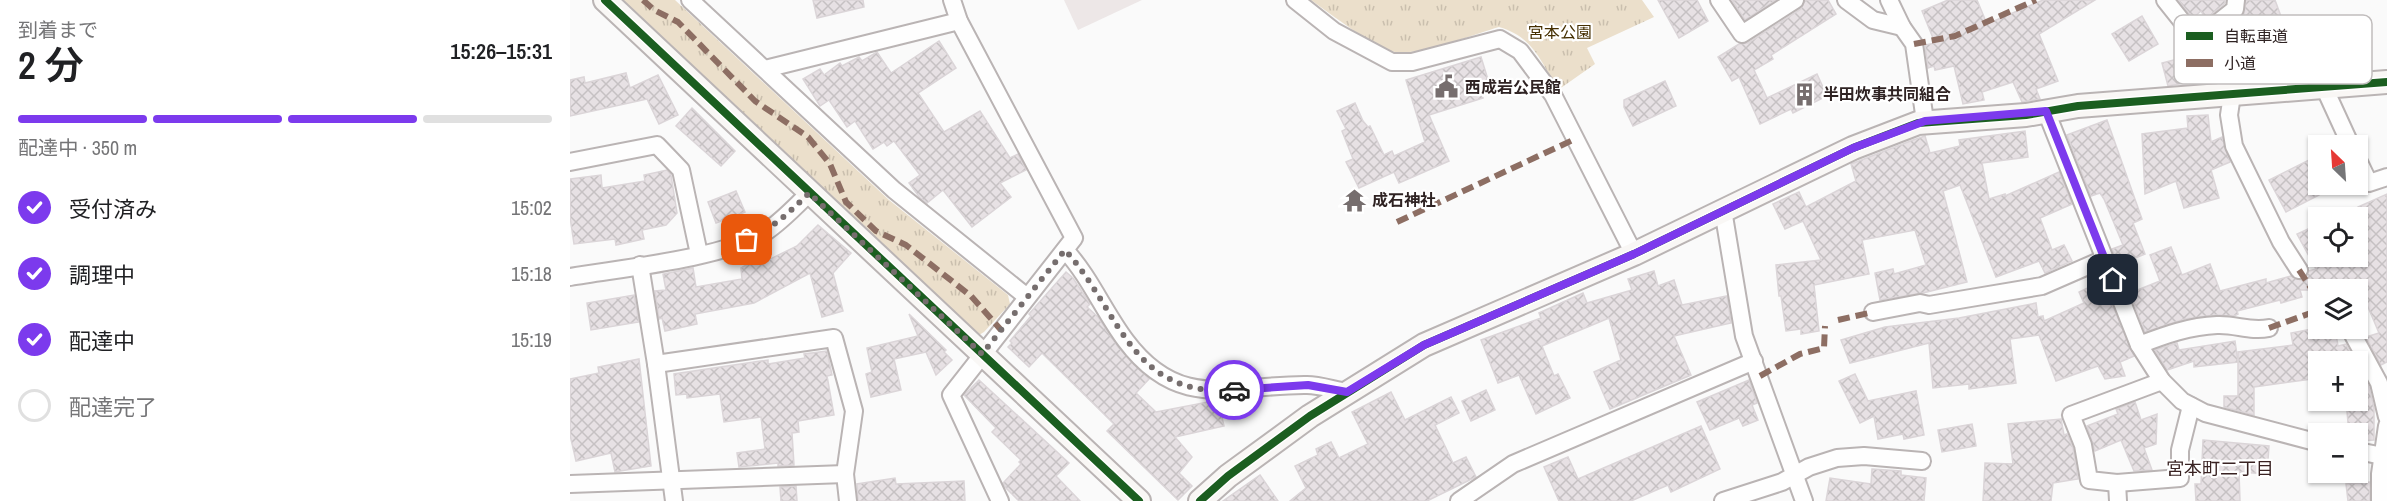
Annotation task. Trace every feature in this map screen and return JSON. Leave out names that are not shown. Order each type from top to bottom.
[{"type":"street","points":[[605,0],[1139,501]]},
{"type":"street","points":[[690,0],[894,190],[1027,297]]},
{"type":"street","points":[[951,0],[959,21],[1074,238],[951,395],[1000,501]]},
{"type":"street","points":[[1295,0],[1334,30],[1392,62],[1412,62],[1500,39],[1520,51],[1553,95],[1634,254]]},
{"type":"street","points":[[1719,0],[1742,34],[1795,0]]},
{"type":"street","points":[[1846,0],[1873,20],[1902,27]]},
{"type":"street","points":[[1889,0],[1902,27],[1914,44],[1925,121]]},
{"type":"street","points":[[2165,0],[2177,15]]},
{"type":"street","points":[[2227,15],[2235,9],[2236,0]]},
{"type":"street","points":[[765,69],[959,21]]},
{"type":"street","points":[[2372,83],[2387,82]]},
{"type":"street","points":[[2226,84],[2232,95],[2229,116],[2234,146],[2281,242],[2299,270]]},
{"type":"street","points":[[1200,501],[1228,476],[1347,392],[1424,345],[1634,254],[1853,148],[1925,121],[2362,84]]},
{"type":"street","points":[[2324,87],[2346,135]]},
{"type":"street","points":[[2046,111],[2139,345],[2162,381],[2191,406],[2244,425],[2308,440]]},
{"type":"street","points":[[570,162],[657,145],[681,170],[699,254]]},
{"type":"street","points":[[2368,181],[2369,183],[2387,177]]},
{"type":"street","points":[[570,277],[730,248],[763,233],[791,212],[809,193]]},
{"type":"street","points":[[1723,210],[1737,305],[1744,336],[1804,501]]},
{"type":"street","points":[[1065,250],[1077,263],[1126,342],[1156,370],[1177,383],[1212,392],[1308,385],[1347,392]]},
{"type":"street","points":[[1873,312],[1920,303],[1929,305],[1994,296],[2042,286],[2104,259]]},
{"type":"street","points":[[640,265],[674,501]]},
{"type":"street","points":[[2139,345],[2185,329],[2218,324],[2254,331],[2269,328]]},
{"type":"street","points":[[656,364],[834,338],[854,411],[845,474],[848,501]]},
{"type":"street","points":[[2355,339],[2379,383],[2387,417]]},
{"type":"street","points":[[1458,501],[1513,464],[1754,361]]},
{"type":"street","points":[[2162,381],[2071,415],[2082,446],[2089,480],[2117,483],[2180,478],[2180,450],[2191,406]]},
{"type":"street","points":[[2380,501],[2380,474],[2385,456],[2387,426]]},
{"type":"street","points":[[2368,453],[2385,456]]},
{"type":"street","points":[[1723,501],[1782,482],[1837,458],[1864,456],[1922,461]]},
{"type":"street","points":[[570,484],[845,474]]},
{"type":"street","points":[[2117,483],[2118,501]]},
{"type":"shaded area","points":[[1064,0],[1142,0],[1078,30]]},
{"type":"green space","points":[[623,0],[675,0],[889,200],[1008,295],[1010,304],[979,335]]},
{"type":"green space","name":"宮本公園","points":[[1311,0],[1642,0],[1654,17],[1587,48],[1595,64],[1558,90],[1529,44],[1511,31],[1499,27],[1432,48],[1395,52],[1364,37]]},
{"type":"building","points":[[813,0],[863,0],[864,7],[817,18]]},
{"type":"building","points":[[1658,0],[1697,0],[1708,21],[1679,38]]},
{"type":"building","points":[[1732,0],[1776,0],[1745,20]]},
{"type":"building","points":[[1805,0],[1828,0],[1836,14],[1771,55],[1773,59],[1754,70],[1767,98],[1817,74],[1827,96],[1793,113],[1791,109],[1760,124],[1739,77],[1732,81],[1718,57],[1739,44],[1748,43],[1801,9]]},
{"type":"building","points":[[1948,0],[1977,0],[1987,24],[2043,0],[2095,0],[2039,34],[2058,81],[2036,89],[2040,99],[2022,102],[2013,82],[1982,92],[1984,100],[1963,104],[1954,66],[1935,70],[1934,66],[1928,68],[1925,45],[1935,43],[1922,11]]},
{"type":"building","points":[[2178,0],[2225,0],[2225,3],[2211,15],[2204,15],[2201,11],[2196,15],[2190,15]]},
{"type":"building","points":[[2246,0],[2275,0],[2280,15],[2243,15]]},
{"type":"building","points":[[2142,16],[2158,44],[2129,61],[2112,34]]},
{"type":"building","points":[[939,41],[956,68],[918,93],[944,132],[980,111],[1010,158],[1018,154],[1026,170],[1000,183],[1011,197],[972,227],[943,190],[927,203],[920,198],[909,183],[920,175],[894,141],[887,146],[884,142],[873,149],[855,121],[847,127],[829,100],[820,106],[803,79],[820,69],[824,75],[840,63],[842,66],[859,57],[862,61],[877,52],[891,73]]},
{"type":"building","points":[[1481,57],[1490,86],[1480,89],[1483,98],[1429,115],[1449,161],[1399,183],[1394,172],[1359,188],[1346,162],[1353,159],[1342,131],[1346,129],[1337,111],[1355,103],[1363,121],[1368,127],[1370,126],[1384,155],[1392,151],[1394,156],[1425,142],[1406,80]]},
{"type":"building","points":[[2174,60],[2174,84],[2180,84],[2168,86],[2162,63]]},
{"type":"building","points":[[626,73],[630,88],[658,75],[678,115],[659,124],[647,99],[570,116],[570,80],[584,77],[585,83]]},
{"type":"building","points":[[1665,81],[1676,106],[1633,126],[1624,107],[1624,100]]},
{"type":"building","points":[[692,108],[735,151],[721,166],[676,126]]},
{"type":"building","points":[[2208,115],[2211,142],[2222,137],[2230,162],[2211,170],[2219,198],[2184,208],[2176,181],[2145,194],[2142,134],[2188,128],[2187,116]]},
{"type":"building","points":[[2107,120],[2142,219],[2133,223],[2145,254],[2118,265],[2112,249],[2123,245],[2104,199],[2100,193],[2091,196],[2067,135]]},
{"type":"building","points":[[2025,131],[2028,157],[1982,163],[1989,199],[2005,194],[2005,196],[2059,172],[2072,204],[2040,218],[2052,250],[2064,245],[2072,261],[2045,273],[2039,261],[1996,277],[1960,185],[1943,191],[1967,282],[1923,293],[1880,300],[1875,273],[1893,269],[1894,274],[1926,265],[1915,230],[1862,240],[1869,274],[1814,285],[1819,331],[1801,334],[1801,329],[1786,331],[1776,265],[1821,260],[1803,221],[1785,229],[1773,204],[1799,192],[1806,207],[1856,181],[1851,164],[1925,136],[1930,153],[1960,146],[1959,140]]},
{"type":"building","points":[[2308,160],[2308,195],[2319,195],[2286,212],[2269,180]]},
{"type":"building","points":[[667,170],[671,175],[677,213],[666,225],[642,230],[644,239],[616,245],[615,239],[574,244],[570,217],[570,179],[601,175],[602,188],[645,181],[644,175]]},
{"type":"building","points":[[736,191],[745,212],[716,223],[708,202]]},
{"type":"building","points":[[2387,194],[2387,362],[2381,365],[2367,339],[2368,336],[2379,333],[2368,307],[2368,279],[2308,279],[2308,290],[2300,290],[2302,297],[2237,311],[2238,314],[2234,316],[2216,315],[2185,319],[2145,332],[2130,293],[2160,281],[2150,255],[2171,247],[2182,275],[2210,264],[2220,291],[2266,279],[2266,283],[2291,276],[2300,280],[2305,278],[2309,271],[2316,269],[2315,267],[2368,267],[2368,207],[2358,207]]},
{"type":"building","points":[[818,225],[851,253],[833,273],[843,311],[822,317],[810,273],[754,303],[695,314],[697,324],[665,331],[662,318],[659,319],[655,291],[666,290],[663,274],[693,268],[696,287],[742,279],[741,268],[757,259],[760,264],[797,246]]},
{"type":"building","points":[[2308,229],[2308,254],[2297,234]]},
{"type":"building","points":[[1654,271],[1658,286],[1674,280],[1682,305],[1727,296],[1731,323],[1674,336],[1691,375],[1610,409],[1594,372],[1621,360],[1609,318],[1542,346],[1554,376],[1558,374],[1570,398],[1536,414],[1519,375],[1498,383],[1481,340],[1541,318],[1539,313],[1583,293],[1587,303],[1632,290],[1628,279]]},
{"type":"building","points":[[1066,272],[1073,278],[1090,304],[1087,307],[1098,317],[1118,347],[1149,379],[1136,393],[1156,412],[1218,400],[1224,426],[1175,437],[1192,457],[1179,473],[1192,486],[1178,500],[1107,431],[1114,424],[1042,353],[1029,367],[1008,347],[1012,343],[1010,341],[1031,316],[1029,314]]},
{"type":"building","points":[[2102,281],[2134,356],[2120,362],[2125,376],[2105,379],[2098,366],[2056,381],[2039,335],[2010,339],[2016,383],[1969,389],[1969,384],[1933,388],[1929,343],[1850,363],[1841,340],[1885,327],[1959,318],[2036,303],[2038,317],[2043,316],[2044,321],[2084,303],[2079,292]]},
{"type":"building","points":[[634,295],[639,322],[591,330],[587,303]]},
{"type":"building","points":[[909,314],[946,350],[944,352],[952,360],[936,375],[926,352],[894,359],[901,390],[871,397],[866,374],[872,372],[867,348],[918,336]]},
{"type":"building","points":[[2308,330],[2308,339],[2337,339],[2338,346],[2346,344],[2350,351],[2308,351],[2308,380],[2254,387],[2254,415],[2224,407],[2224,396],[2238,396],[2238,352],[2293,345],[2291,333]]},
{"type":"building","points":[[2235,341],[2238,362],[2194,367],[2194,361],[2167,370],[2155,350],[2177,343],[2179,350]]},
{"type":"building","points":[[827,351],[832,375],[827,376],[834,415],[798,421],[799,432],[792,433],[794,465],[778,466],[778,463],[739,467],[737,453],[765,449],[761,417],[724,422],[720,394],[687,398],[687,394],[676,395],[674,374],[768,360],[768,364],[805,358],[804,354]]},
{"type":"building","points":[[639,359],[651,466],[615,472],[611,453],[576,461],[570,435],[570,379],[599,373],[598,367]]},
{"type":"building","points":[[1855,374],[1868,401],[1916,391],[1924,435],[1904,439],[1903,434],[1878,439],[1874,416],[1860,423],[1839,381]]},
{"type":"building","points":[[979,380],[1069,463],[1056,476],[1080,501],[1019,501],[1006,488],[1003,483],[1021,464],[1019,462],[1021,460],[992,432],[996,428],[964,395]]},
{"type":"building","points":[[1749,380],[1757,403],[1752,405],[1758,420],[1743,426],[1739,418],[1710,430],[1697,402]]},
{"type":"building","points":[[2368,385],[2374,408],[2374,440],[2368,440],[2368,423],[2348,423],[2347,411],[2368,411]]},
{"type":"building","points":[[1486,390],[1495,410],[1471,421],[1462,401]]},
{"type":"building","points":[[1391,392],[1405,420],[1451,397],[1459,413],[1435,425],[1453,463],[1466,457],[1476,477],[1427,501],[1290,501],[1306,488],[1295,466],[1318,455],[1316,449],[1331,442],[1339,458],[1368,444],[1352,412]]},
{"type":"building","points":[[2135,402],[2141,420],[2157,414],[2156,444],[2144,448],[2152,470],[2134,471],[2121,440],[2095,451],[2087,426],[2118,414],[2116,409]]},
{"type":"building","points":[[2061,419],[2064,435],[2067,434],[2073,448],[2078,479],[2053,483],[2051,501],[1983,501],[1985,463],[2013,464],[2008,424]]},
{"type":"building","points":[[1972,424],[1976,446],[1942,452],[1938,430]]},
{"type":"building","points":[[1701,426],[1720,469],[1671,492],[1668,485],[1631,501],[1559,501],[1544,467],[1568,457],[1578,479]]},
{"type":"building","points":[[2203,440],[2269,446],[2267,474],[2239,472],[2240,501],[2196,501],[2195,484],[2201,484]]},
{"type":"building","points":[[1872,469],[1901,471],[1901,475],[1926,478],[1924,501],[1826,501],[1830,478],[1871,484]]},
{"type":"building","points":[[1260,475],[1278,501],[1223,501]]},
{"type":"building","points":[[895,478],[896,484],[964,481],[965,501],[858,501],[857,484]]},
{"type":"building","points":[[2370,482],[2370,501],[2348,501],[2346,484]]},
{"type":"building","points":[[796,486],[797,501],[781,501],[780,487]]},
{"type":"marked path","points":[[643,0],[654,10],[678,22],[755,101],[808,137],[830,164],[846,202],[876,231],[906,245],[971,296],[1001,330]]},
{"type":"marked path","points":[[1914,44],[1955,36],[2036,0]]},
{"type":"marked path","points":[[1397,222],[1575,139]]},
{"type":"marked path","points":[[2299,270],[2308,284]]},
{"type":"marked path","points":[[1838,320],[1873,312]]},
{"type":"marked path","points":[[2269,328],[2308,314]]},
{"type":"marked path","points":[[1760,376],[1800,354],[1824,348],[1825,326]]},
{"type":"cycle path","points":[[605,0],[1139,501]]},
{"type":"cycle path","points":[[2372,83],[2387,82]]},
{"type":"cycle path","points":[[1200,501],[1228,476],[1310,416],[1424,345],[1634,254],[1853,148],[1918,123],[2026,115],[2078,106],[2361,84]]},
{"type":"way so far","points":[[747,240],[763,233],[791,212],[809,193],[982,354],[1065,250],[1077,263],[1126,342],[1156,370],[1177,383],[1194,388],[1212,392],[1234,390]]},
{"type":"place","name":"西成岩公民館","points":[[1447,87]]},
{"type":"place","name":"半田炊事共同組合","points":[[1805,94]]},
{"type":"place","name":"成石神社","points":[[1354,200]]},
{"type":"district","name":"宮本町二丁目","points":[[2220,469]]},
{"type":"route","points":[[1234,390],[1308,385],[1347,392],[1448,333],[1634,254],[1853,148],[1925,121],[2026,115],[2046,111],[2113,280]]}]
